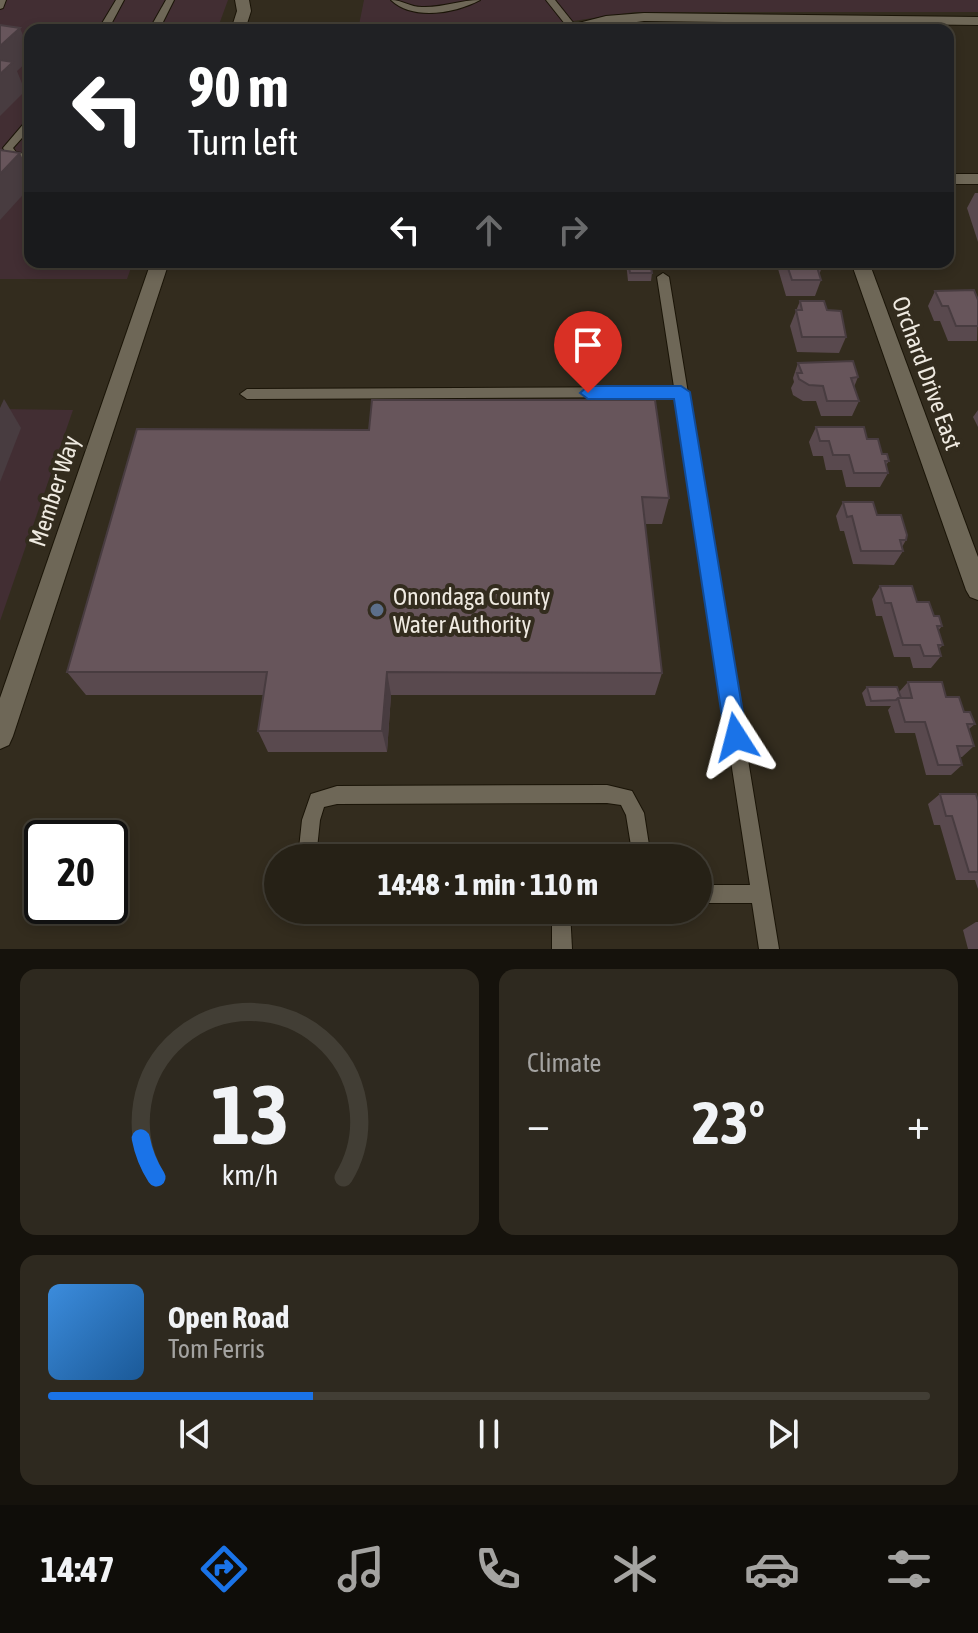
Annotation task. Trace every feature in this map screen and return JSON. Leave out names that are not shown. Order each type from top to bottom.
[{"type":"street","points":[[240,24],[244,11],[242,0]]},
{"type":"street","points":[[594,24],[644,17],[978,21]]},
{"type":"street","points":[[954,179],[978,179]]},
{"type":"street","name":"Member Way","points":[[0,736],[158,268]]},
{"type":"street","name":"Orchard Drive East","points":[[862,268],[978,590]]},
{"type":"lane","points":[[0,6],[2,0]]},
{"type":"lane","points":[[106,24],[120,0]]},
{"type":"lane","points":[[157,24],[170,0]]},
{"type":"lane","points":[[395,0],[402,7],[414,11],[476,0]]},
{"type":"lane","points":[[563,24],[553,3],[565,0]]},
{"type":"lane","points":[[24,130],[8,148],[12,154],[24,157]]},
{"type":"lane","points":[[663,277],[769,949]]},
{"type":"lane","points":[[247,394],[681,392]]},
{"type":"lane","points":[[308,844],[317,800],[337,795],[591,794],[626,797],[635,813],[640,844]]},
{"type":"lane","points":[[712,894],[761,894]]},
{"type":"lane","points":[[561,924],[562,949]]},
{"type":"shaded area","points":[[0,0],[228,0],[219,24],[24,24],[24,268],[131,268],[127,279],[0,279]]},
{"type":"shaded area","points":[[364,0],[978,0],[978,12],[635,12],[552,24],[359,24]]},
{"type":"shaded area","points":[[0,409],[73,410],[0,621]]},
{"type":"building","points":[[0,25],[20,28],[0,46]]},
{"type":"building","points":[[0,60],[13,62],[0,74]]},
{"type":"building","points":[[0,150],[20,153],[0,174]]},
{"type":"building","points":[[629,268],[651,268],[652,273],[630,273]]},
{"type":"building","points":[[788,268],[817,268],[821,280],[792,280]]},
{"type":"building","points":[[974,290],[978,300],[978,326],[956,326],[948,306],[942,306],[935,291]]},
{"type":"building","points":[[800,301],[824,301],[827,310],[841,311],[846,337],[802,337],[796,310],[802,310]]},
{"type":"building","points":[[853,361],[858,377],[851,378],[859,401],[827,401],[823,386],[809,385],[799,379],[797,373],[802,373],[798,363]]},
{"type":"building","name":"Onondaga County Water Authority","points":[[372,400],[655,400],[669,498],[642,497],[662,673],[387,672],[382,731],[258,731],[267,672],[67,672],[137,429],[369,430]]},
{"type":"building","points":[[816,427],[864,427],[867,439],[878,439],[882,454],[887,454],[888,473],[854,473],[849,455],[833,455],[829,441],[820,441]]},
{"type":"building","points":[[843,502],[873,502],[877,515],[901,515],[907,535],[906,540],[900,540],[903,551],[861,551],[852,516],[847,517]]},
{"type":"building","points":[[880,586],[912,586],[917,602],[929,602],[942,626],[937,626],[943,645],[938,645],[941,656],[924,656],[920,645],[903,645],[891,603],[885,603]]},
{"type":"building","points":[[908,682],[942,682],[946,697],[959,697],[964,712],[970,712],[975,724],[967,724],[974,746],[957,746],[962,765],[938,765],[925,722],[905,722],[898,698],[912,698]]},
{"type":"building","points":[[867,687],[897,687],[901,698],[871,701]]},
{"type":"building","points":[[940,794],[976,794],[978,872],[969,872],[952,816],[946,816]]},
{"type":"place","name":"Onondaga County Water Authority","points":[[377,610]]},
{"type":"route","points":[[588,393],[681,392],[736,737]]}]
